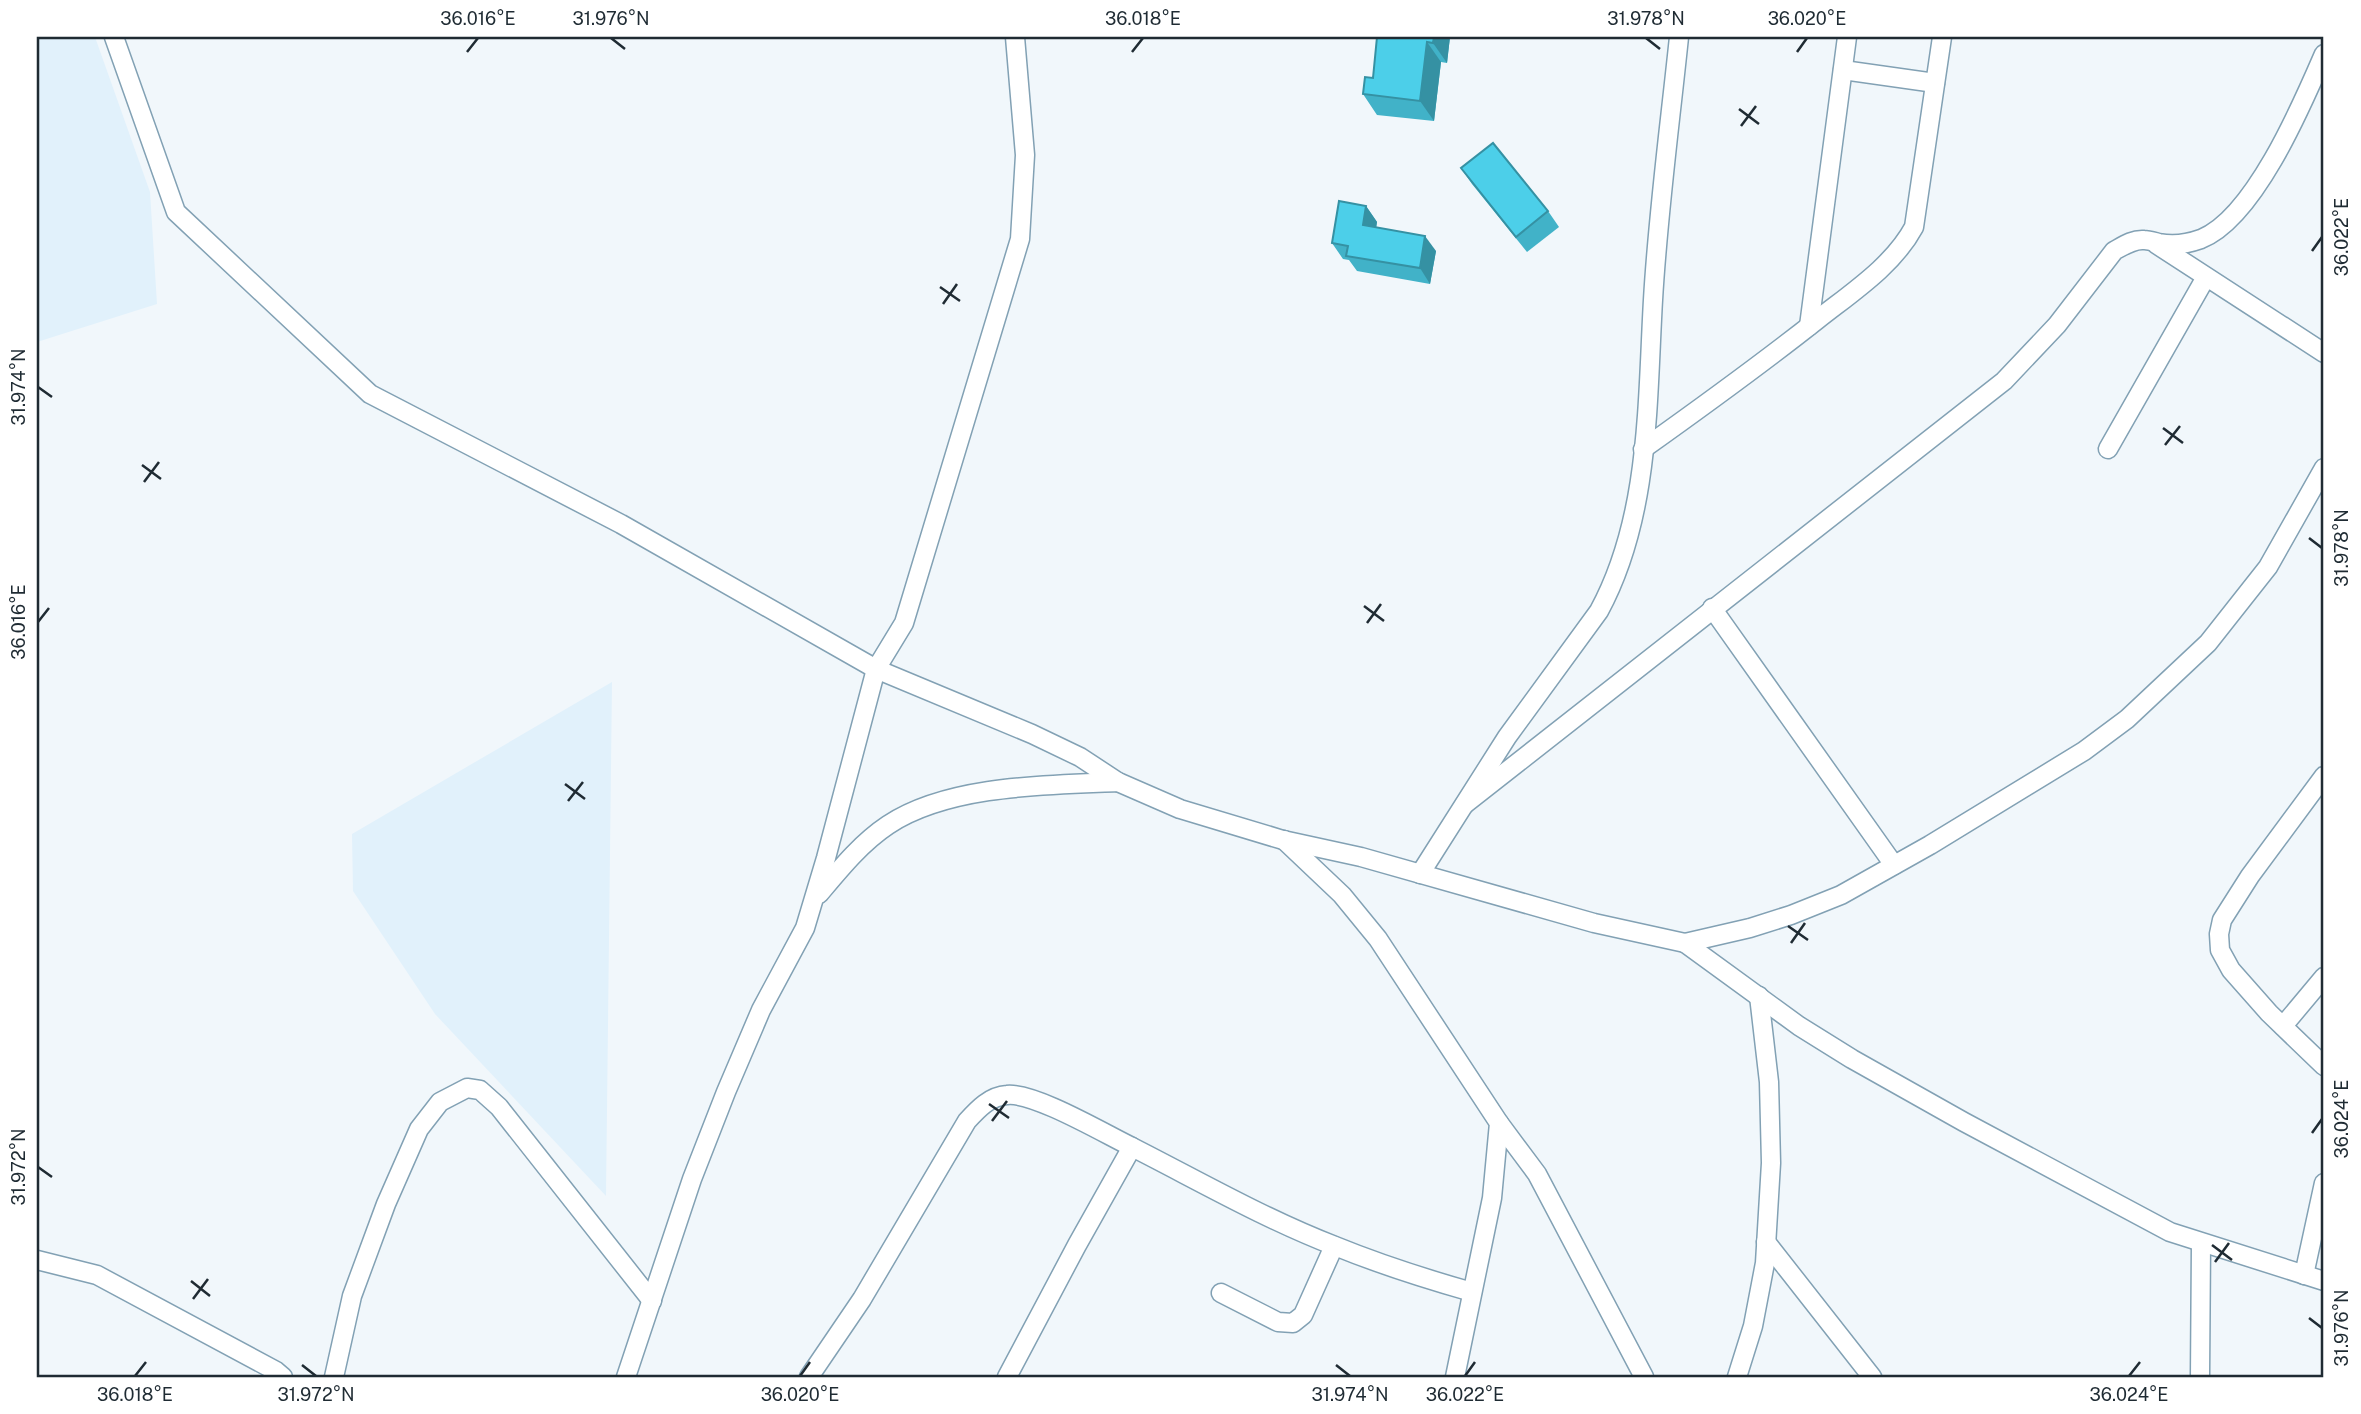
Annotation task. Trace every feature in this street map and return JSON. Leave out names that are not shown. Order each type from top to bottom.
[{"type":"street","points":[[114,37],[176,212],[370,394],[621,524],[876,669],[1044,740],[1080,757],[1118,782],[1180,809],[1283,840],[1361,857],[1594,923],[1685,943],[1799,1026],[1852,1059],[2169,1232],[2324,1281]]},
{"type":"street","points":[[626,1377],[692,1179],[726,1091],[761,1010],[805,928],[876,669],[904,624],[1020,239],[1025,155],[1015,37]]},
{"type":"street","points":[[1420,874],[1507,737],[1592,620],[1611,588],[1624,555],[1649,402],[1653,301],[1679,37]]},
{"type":"street","points":[[1809,326],[1847,37]]},
{"type":"street","points":[[1643,449],[1728,389],[1856,290],[1906,242],[1914,227],[1942,37]]},
{"type":"street","points":[[1465,804],[2004,381],[2057,325],[2114,251],[2125,244],[2143,240],[2170,245],[2183,244],[2204,238],[2221,227],[2250,196],[2278,150],[2324,54]]},
{"type":"street","points":[[1843,70],[1935,83]]},
{"type":"street","points":[[2153,242],[2324,353]]},
{"type":"street","points":[[2108,449],[2206,277]]},
{"type":"street","points":[[1685,943],[1750,928],[1841,895],[2084,751],[2127,719],[2208,643],[2261,576],[2324,468]]},
{"type":"street","points":[[1712,608],[1894,865]]},
{"type":"street","points":[[2324,776],[2250,876],[2222,920],[2219,933],[2220,950],[2231,970],[2324,1066]]},
{"type":"street","points":[[815,899],[847,860],[887,825],[927,805],[1042,785],[1118,782]]},
{"type":"street","points":[[1283,840],[1342,895],[1378,939],[1499,1123],[1537,1174],[1644,1377]]},
{"type":"street","points":[[2283,1026],[2324,977]]},
{"type":"street","points":[[1737,1377],[1753,1326],[1765,1263],[1771,1163],[1769,1082],[1759,996]]},
{"type":"street","points":[[334,1377],[352,1296],[386,1204],[419,1129],[440,1102],[467,1088],[480,1090],[499,1107],[652,1301]]},
{"type":"street","points":[[809,1377],[862,1299],[967,1121],[991,1100],[1006,1095],[1018,1095],[1051,1107],[1261,1214],[1334,1246],[1472,1292]]},
{"type":"street","points":[[1455,1377],[1492,1198],[1499,1123]]},
{"type":"street","points":[[1007,1377],[1132,1147]]},
{"type":"street","points":[[2304,1275],[2324,1183]]},
{"type":"street","points":[[1766,1242],[1872,1377]]},
{"type":"street","points":[[2200,1377],[2201,1243]]},
{"type":"street","points":[[1221,1293],[1278,1322],[1293,1323],[1303,1315],[1334,1246]]},
{"type":"street","points":[[37,1260],[97,1275],[283,1377]]},
{"type":"shaded area","points":[[37,37],[95,37],[150,192],[157,304],[37,342]]},
{"type":"shaded area","points":[[612,682],[606,1196],[435,1014],[353,891],[352,834]]},
{"type":"building","points":[[1377,37],[1434,37],[1433,43],[1427,42],[1420,101],[1363,94],[1365,77],[1373,78]]},
{"type":"building","points":[[1493,143],[1548,211],[1516,237],[1461,168]]},
{"type":"building","points":[[1339,201],[1366,206],[1363,225],[1425,236],[1420,268],[1346,256],[1348,246],[1332,243]]}]
